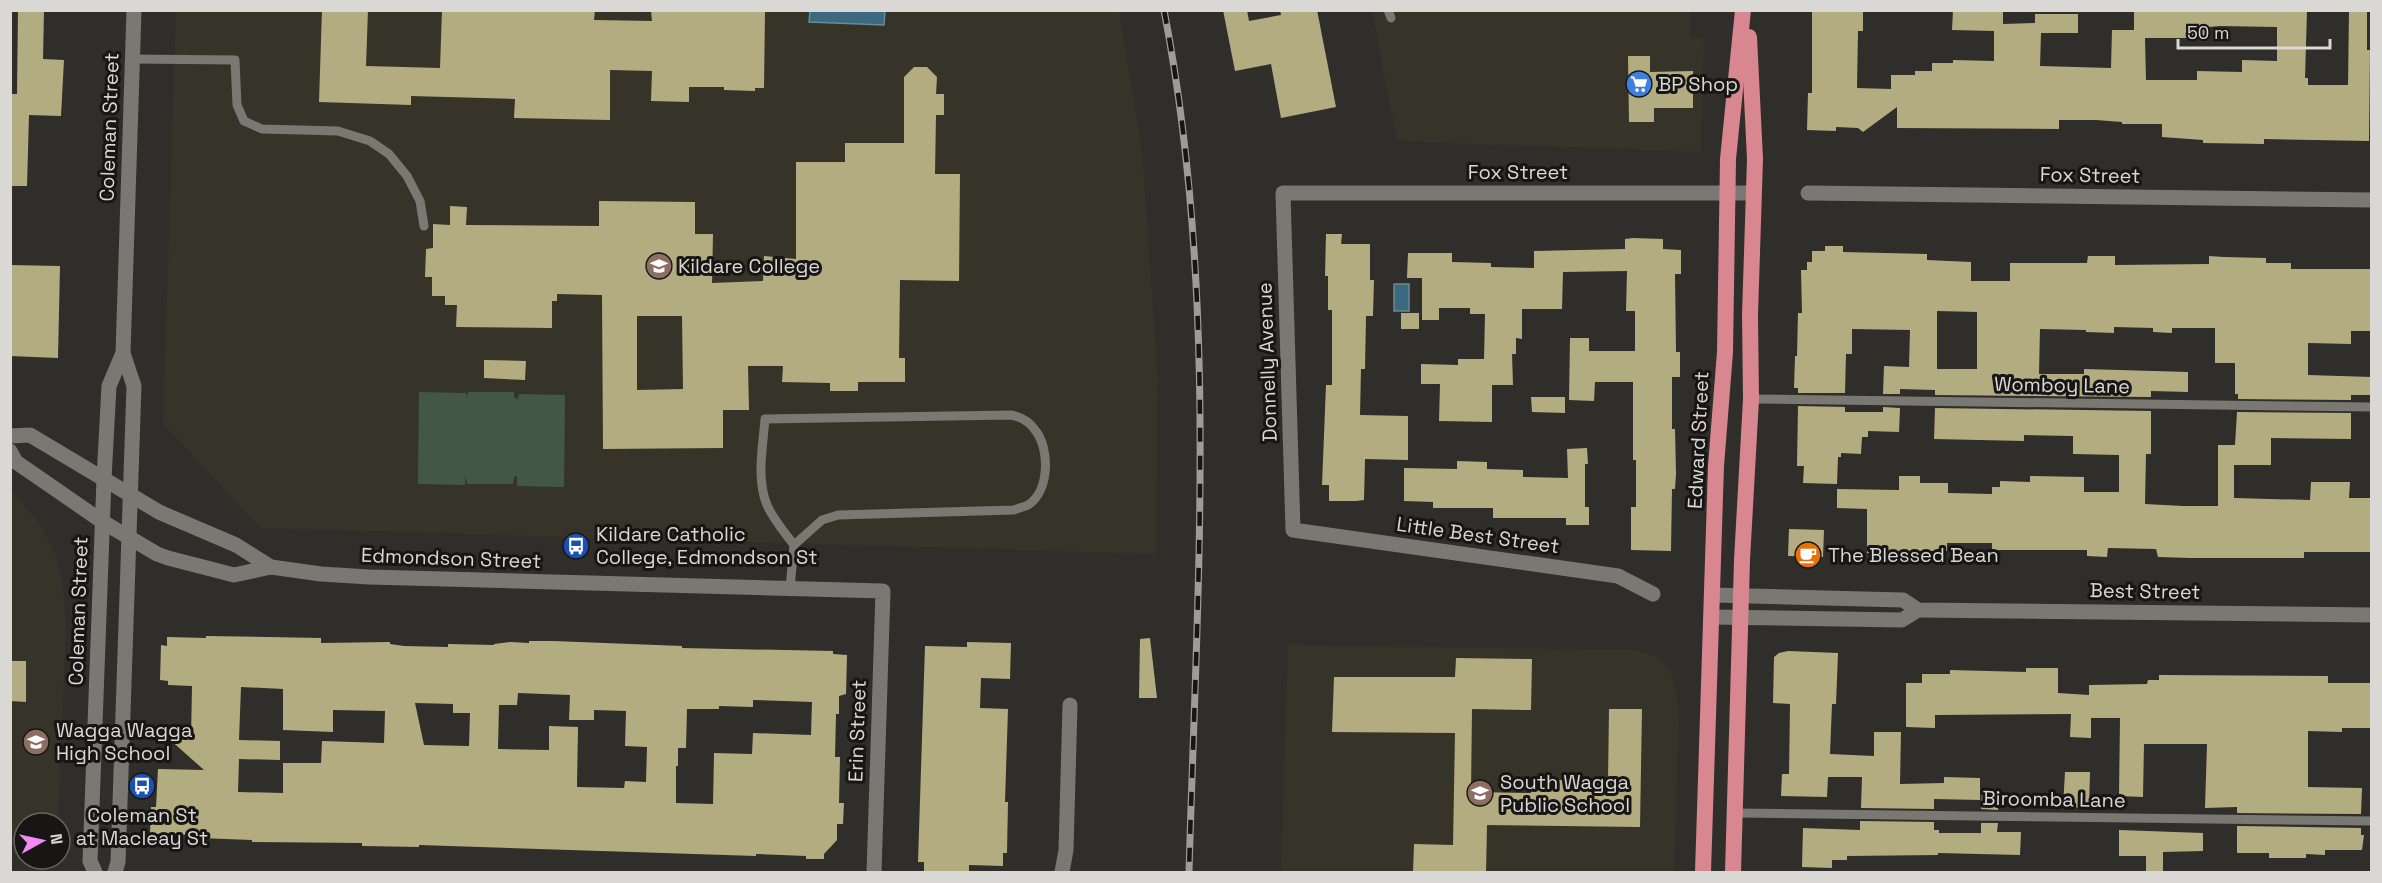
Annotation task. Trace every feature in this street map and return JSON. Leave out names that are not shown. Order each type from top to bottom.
[{"type":"highway","name":"Edward Street","points":[[1703,873],[1716,466],[1725,352],[1728,159],[1745,10]]},
{"type":"highway","name":"Edward Street","points":[[1733,873],[1741,618],[1752,399],[1750,315],[1755,152],[1745,10]]},
{"type":"street","name":"Coleman Street","points":[[115,873],[118,862],[134,386],[123,353],[134,10]]},
{"type":"street","name":"Fox Street","points":[[1283,193],[1754,193]]},
{"type":"street","name":"Donnelly Avenue","points":[[1283,193],[1293,530]]},
{"type":"street","name":"Fox Street","points":[[1808,193],[2372,200]]},
{"type":"street","name":"Coleman Street","points":[[95,873],[90,861],[109,386],[123,353]]},
{"type":"street","name":"Edmondson Street","points":[[10,436],[30,435],[159,512],[236,544],[271,567]]},
{"type":"street","name":"Edmondson Street","points":[[10,451],[16,462],[129,539],[157,554],[234,576],[271,567],[321,574],[369,577],[883,591]]},
{"type":"street","name":"Little Best Street","points":[[1293,530],[1618,576],[1653,594]]},
{"type":"street","name":"Erin Street","points":[[874,873],[883,591]]},
{"type":"street","name":"Best Street","points":[[1712,595],[1903,600],[1918,610]]},
{"type":"street","name":"Best Street","points":[[1711,617],[1902,620],[1918,610],[2372,615]]},
{"type":"street","points":[[1062,873],[1066,850],[1070,705]]},
{"type":"lane","points":[[133,59],[235,60],[237,105],[244,121],[262,129],[338,131],[370,141],[389,154],[410,181],[420,201],[424,226]]},
{"type":"lane","name":"Womboy Lane","points":[[1752,399],[2372,407]]},
{"type":"lane","points":[[790,588],[794,545],[767,506],[762,487],[765,419],[1011,415],[1026,421],[1040,439],[1045,457],[1042,483],[1037,496],[1028,505],[1014,510],[838,514],[822,520],[794,545]]},
{"type":"lane","name":"Biroomba Lane","points":[[1735,813],[2372,822]]},
{"type":"shaded area","name":"Kildare College","points":[[176,11],[1119,11],[1142,149],[1158,382],[1156,554],[261,528],[163,424]]},
{"type":"shaded area","points":[[1372,11],[1690,11],[1690,37],[1704,38],[1701,152],[1397,141]]},
{"type":"shaded area","name":"Wagga Wagga High School","points":[[11,489],[42,527],[56,555],[63,587],[66,625],[58,811],[12,811],[11,843]]},
{"type":"shaded area","name":"South Wagga Public School","points":[[1288,645],[1636,650],[1655,656],[1667,667],[1674,681],[1679,714],[1674,872],[1281,872]]},
{"type":"green space","points":[[419,392],[466,393],[467,398],[468,392],[514,392],[514,398],[518,399],[519,394],[565,395],[564,487],[517,486],[517,476],[514,477],[513,484],[467,484],[465,475],[465,485],[418,484]]},
{"type":"water","points":[[810,11],[885,11],[884,25],[809,22]]},
{"type":"water","points":[[1394,284],[1409,284],[1409,311],[1394,311]]},
{"type":"building","points":[[18,10],[44,10],[43,59],[64,60],[61,116],[29,115],[27,186],[10,186],[10,94],[17,94]]},
{"type":"building","points":[[322,10],[368,10],[366,66],[440,68],[442,10],[595,10],[594,20],[652,21],[651,10],[765,11],[764,88],[755,88],[755,91],[724,90],[724,87],[689,87],[689,102],[651,101],[652,71],[610,70],[610,120],[514,118],[515,99],[411,96],[411,105],[319,102]]},
{"type":"building","points":[[1223,10],[1247,10],[1249,21],[1281,15],[1280,10],[1317,10],[1336,107],[1281,118],[1271,64],[1235,71]]},
{"type":"building","points":[[1812,10],[1863,10],[1863,31],[1858,31],[1857,88],[1891,89],[1891,75],[1915,75],[1915,71],[1932,71],[1932,63],[1953,63],[1953,60],[1994,61],[1994,31],[1952,30],[1953,10],[2003,10],[2003,24],[2035,23],[2035,14],[2078,14],[2078,33],[2041,33],[2040,66],[2111,68],[2112,30],[2134,30],[2134,10],[2307,10],[2305,78],[2308,78],[2308,85],[2348,85],[2349,10],[2367,10],[2367,50],[2370,50],[2369,141],[2264,139],[2264,144],[2203,143],[2203,140],[2162,137],[2162,124],[2122,124],[2122,122],[2096,120],[2059,120],[2059,129],[1897,128],[1897,107],[1863,132],[1858,128],[1836,127],[1836,131],[1807,130],[1808,93],[1812,93]],"holes":[[[2220,26],[2277,27],[2277,61],[2242,60],[2242,72],[2197,71],[2197,80],[2146,80],[2145,38],[2209,38],[2209,27]]]},
{"type":"building","points":[[1628,56],[1650,56],[1650,72],[1693,71],[1693,108],[1654,108],[1654,122],[1629,122]]},
{"type":"building","points":[[914,67],[927,67],[937,77],[936,94],[944,94],[944,115],[936,115],[935,174],[960,174],[959,281],[900,280],[899,358],[905,358],[905,382],[858,382],[858,391],[830,391],[830,383],[782,382],[783,366],[748,366],[749,410],[723,410],[723,448],[603,449],[602,295],[557,294],[557,301],[552,301],[552,328],[456,327],[457,305],[445,305],[445,296],[432,296],[432,277],[425,277],[426,249],[433,248],[433,224],[450,225],[450,206],[467,207],[466,225],[599,226],[599,201],[695,202],[695,234],[713,234],[712,283],[763,281],[764,256],[796,259],[796,162],[845,162],[845,143],[904,143],[904,77]],"holes":[[[637,316],[682,316],[683,389],[637,390]]]},
{"type":"building","points":[[1326,234],[1342,234],[1341,244],[1370,244],[1370,280],[1374,280],[1373,316],[1366,316],[1365,369],[1361,369],[1360,415],[1408,416],[1408,460],[1365,459],[1364,500],[1329,501],[1329,485],[1322,485],[1326,385],[1332,385],[1332,310],[1328,310],[1328,276],[1325,276]]},
{"type":"building","points":[[1625,239],[1663,239],[1663,249],[1681,250],[1681,274],[1675,274],[1676,352],[1680,352],[1680,377],[1672,377],[1672,429],[1675,429],[1676,474],[1675,489],[1672,489],[1671,551],[1631,550],[1631,507],[1636,507],[1636,460],[1633,460],[1633,382],[1595,382],[1594,401],[1569,400],[1570,338],[1589,338],[1589,351],[1635,351],[1635,311],[1626,311],[1627,271],[1563,272],[1562,309],[1522,309],[1522,339],[1516,338],[1516,354],[1512,354],[1513,385],[1492,385],[1492,422],[1439,421],[1440,384],[1421,384],[1421,364],[1458,365],[1458,359],[1484,359],[1485,314],[1470,314],[1470,308],[1439,308],[1439,320],[1422,320],[1422,278],[1407,278],[1408,253],[1452,253],[1452,262],[1491,263],[1491,267],[1534,268],[1534,251],[1625,249]]},
{"type":"building","points":[[1825,246],[1843,246],[1843,252],[1927,254],[1927,260],[1971,262],[1971,281],[2010,281],[2010,263],[2087,263],[2088,256],[2115,256],[2115,265],[2209,264],[2209,256],[2266,258],[2266,263],[2291,263],[2291,269],[2372,269],[2372,331],[2351,331],[2351,344],[2308,343],[2308,375],[2372,377],[2372,395],[2351,395],[2351,400],[2238,399],[2238,394],[2235,394],[2235,363],[2215,363],[2215,328],[2172,328],[2172,333],[2153,332],[2153,328],[2114,327],[2114,333],[2040,329],[2039,374],[2084,374],[2084,369],[2188,372],[2188,392],[2151,391],[2151,397],[1935,395],[1935,390],[1900,389],[1900,394],[1883,394],[1884,366],[1909,367],[1910,330],[1852,329],[1852,354],[1846,354],[1845,393],[1798,393],[1798,388],[1794,388],[1798,313],[1802,313],[1801,270],[1807,270],[1807,262],[1812,262],[1812,251],[1825,251]],"holes":[[[1937,311],[1977,312],[1977,369],[1937,369]]]},
{"type":"building","points":[[10,265],[60,266],[58,358],[10,356]]},
{"type":"building","points":[[1401,313],[1419,313],[1419,329],[1401,329]]},
{"type":"building","points":[[484,360],[526,361],[525,380],[484,378]]},
{"type":"building","points":[[1531,397],[1565,397],[1565,413],[1532,412]]},
{"type":"building","points":[[1798,406],[1845,407],[1845,412],[1883,412],[1883,407],[1900,408],[1899,432],[1868,431],[1868,437],[1862,437],[1861,454],[1841,453],[1841,457],[1838,457],[1837,484],[1803,483],[1804,466],[1797,466]]},
{"type":"building","points":[[1935,408],[2151,411],[2151,454],[2146,454],[2145,504],[2183,506],[2218,506],[2218,445],[2235,445],[2237,412],[2351,413],[2351,439],[2271,438],[2271,465],[2234,465],[2234,498],[2310,500],[2311,482],[2350,482],[2349,498],[2372,498],[2372,552],[2304,552],[2304,558],[2191,558],[2158,557],[2156,549],[2108,548],[2107,557],[2087,556],[2087,550],[1992,550],[1992,543],[1947,543],[1947,551],[1920,551],[1920,561],[1898,561],[1898,554],[1867,553],[1867,509],[1837,508],[1837,489],[1899,490],[1899,476],[1920,476],[1920,483],[1948,483],[1948,493],[1992,494],[1992,487],[2000,487],[2000,481],[2030,482],[2030,476],[2084,477],[2084,492],[2119,492],[2119,455],[2073,454],[2073,436],[2024,435],[2024,441],[1934,439]]},
{"type":"building","points":[[1587,448],[1585,507],[1589,507],[1589,525],[1566,525],[1566,518],[1493,518],[1493,508],[1433,508],[1433,502],[1404,501],[1404,468],[1457,469],[1457,461],[1487,462],[1487,469],[1523,470],[1523,477],[1568,478],[1567,449]]},
{"type":"building","points":[[1789,529],[1824,530],[1823,557],[1788,556]]},
{"type":"building","points":[[206,636],[321,638],[321,643],[390,642],[390,644],[404,646],[448,647],[448,644],[494,645],[510,642],[553,641],[682,646],[682,648],[833,651],[833,654],[847,655],[846,694],[839,696],[839,714],[836,714],[835,757],[840,757],[839,803],[844,803],[843,824],[837,824],[837,840],[824,854],[824,859],[756,854],[756,856],[419,845],[419,847],[362,846],[362,843],[252,842],[252,840],[199,838],[199,835],[150,834],[151,807],[156,807],[158,769],[204,770],[168,738],[191,739],[192,686],[168,685],[168,681],[160,680],[161,645],[167,646],[167,637],[206,638]],"holes":[[[241,687],[283,689],[283,730],[333,732],[333,710],[385,711],[384,743],[322,741],[321,763],[283,763],[283,793],[238,792],[239,759],[280,760],[280,741],[239,740]],[[518,693],[570,695],[569,720],[594,720],[594,710],[626,711],[625,746],[647,747],[646,782],[625,781],[624,788],[577,787],[578,727],[549,726],[549,750],[498,749],[499,705],[517,705]],[[753,700],[812,702],[811,735],[753,733],[752,754],[714,753],[713,804],[676,803],[678,748],[686,748],[687,709],[719,709],[719,706],[753,707]],[[415,703],[453,704],[453,713],[470,713],[469,746],[424,745]]]},
{"type":"building","points":[[1150,638],[1157,698],[1139,698],[1140,639]]},
{"type":"building","points":[[967,642],[1011,643],[1010,679],[981,678],[980,708],[1008,709],[1005,802],[1008,802],[1007,853],[1003,853],[1003,866],[969,865],[969,873],[924,873],[924,862],[918,862],[925,646],[967,647]]},
{"type":"building","points":[[1788,651],[1838,653],[1836,704],[1832,704],[1830,754],[1874,756],[1874,732],[1901,732],[1900,784],[1944,783],[1944,777],[1980,778],[1980,800],[1934,799],[1934,809],[1861,808],[1862,777],[1828,777],[1827,797],[1781,796],[1782,774],[1789,774],[1790,704],[1773,703],[1774,657]]},
{"type":"building","points":[[1456,658],[1532,659],[1531,710],[1472,709],[1471,792],[1531,793],[1531,786],[1559,786],[1559,780],[1608,781],[1609,709],[1642,709],[1640,827],[1487,825],[1486,873],[1413,873],[1414,844],[1453,845],[1455,733],[1332,732],[1334,677],[1455,677]]},
{"type":"building","points":[[10,661],[26,661],[26,702],[10,701]]},
{"type":"building","points":[[2026,668],[2058,668],[2058,693],[2089,695],[2089,685],[2147,684],[2148,680],[2159,680],[2159,675],[2328,676],[2328,683],[2372,683],[2372,728],[2342,728],[2342,732],[2308,731],[2308,787],[2362,788],[2361,814],[2237,813],[2237,807],[2205,808],[2207,744],[2144,744],[2143,797],[2119,796],[2120,718],[2091,718],[2091,738],[2070,737],[2071,714],[1935,715],[1935,728],[1906,727],[1906,683],[1922,683],[1922,674],[1950,674],[1950,670],[2026,672]]},
{"type":"building","points":[[2065,772],[2090,772],[2089,808],[2063,807]]},
{"type":"building","points":[[1982,791],[1998,791],[1998,810],[1981,809]]},
{"type":"building","points":[[1860,821],[1934,822],[1934,830],[1939,830],[1939,833],[1981,833],[1981,823],[1998,823],[1997,832],[2021,832],[2020,855],[1938,853],[1938,855],[1847,856],[1847,860],[1832,860],[1832,868],[1802,867],[1803,828],[1860,830]]},
{"type":"building","points":[[2237,826],[2361,828],[2361,835],[2364,835],[2362,850],[2325,850],[2325,855],[2306,854],[2306,858],[2269,858],[2269,853],[2237,853]]},
{"type":"building","points":[[2119,830],[2203,833],[2203,851],[2163,852],[2163,873],[2146,873],[2146,856],[2119,856]]},
{"type":"railway","points":[[1164,10],[1181,117],[1192,224],[1198,332],[1199,548],[1189,872]]},
{"type":"place","name":"BP Shop","points":[[1639,84]]},
{"type":"place","name":"Kildare College","points":[[659,266]]},
{"type":"place","name":"Kildare Catholic College, Edmondson St","points":[[576,546]]},
{"type":"place","name":"The Blessed Bean","points":[[1808,555]]},
{"type":"place","name":"Wagga Wagga High School","points":[[36,742]]},
{"type":"place","name":"Coleman St at Macleay St","points":[[142,786]]},
{"type":"place","name":"South Wagga Public School","points":[[1480,793]]}]
